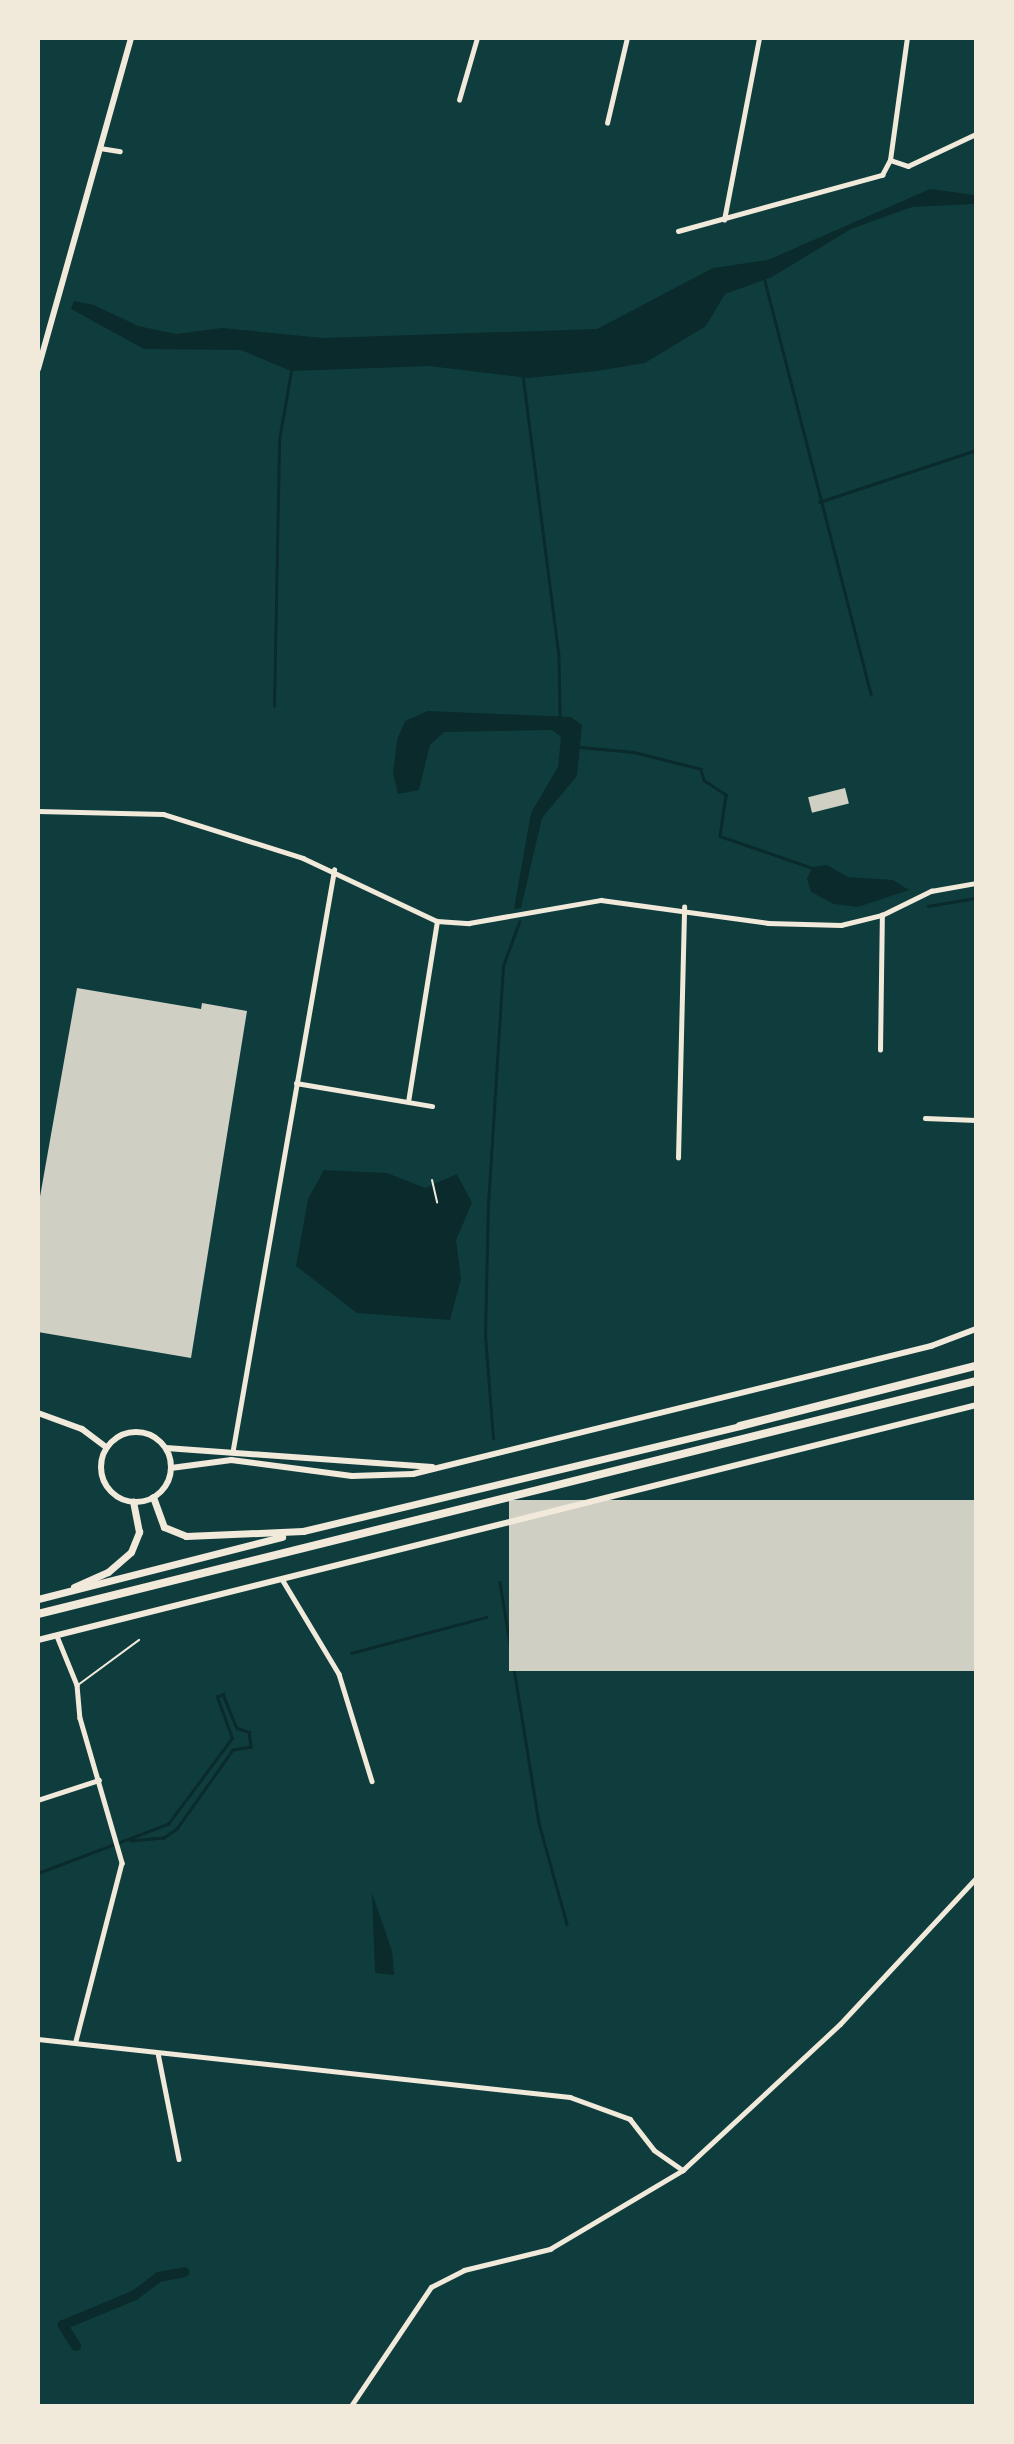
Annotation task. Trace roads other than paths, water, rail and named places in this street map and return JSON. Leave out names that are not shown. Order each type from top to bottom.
[{"type":"highway","points":[[38,1599],[975,1366]]},
{"type":"highway","points":[[38,1614],[975,1381]]},
{"type":"highway","points":[[153,1497],[164,1527],[186,1536],[303,1531]]},
{"type":"highway","points":[[57,1594],[108,1572],[131,1552],[139,1532],[133,1502]]},
{"type":"main road","points":[[38,369],[131,38]]},
{"type":"main road","points":[[171,1468],[231,1460],[365,1476],[438,1468],[975,1329]]},
{"type":"main road","points":[[38,1640],[975,1405]]},
{"type":"main road","points":[[38,1413],[82,1429],[107,1448]]},
{"type":"main road","points":[[166,1448],[171,1468],[153,1497],[133,1502],[105,1485],[101,1468],[107,1448],[134,1432],[166,1448],[233,1449],[438,1468]]},
{"type":"street","points":[[459,100],[477,38]]},
{"type":"street","points":[[607,123],[627,38]]},
{"type":"street","points":[[724,220],[759,38]]},
{"type":"street","points":[[678,231],[875,179],[890,160],[906,38]]},
{"type":"street","points":[[890,160],[908,166],[975,134]]},
{"type":"street","points":[[100,148],[120,151]]},
{"type":"street","points":[[38,811],[163,814],[334,870],[409,913],[437,921],[469,923],[601,900],[684,907],[808,926],[882,915],[931,891],[975,883]]},
{"type":"street","points":[[233,1449],[334,870]]},
{"type":"street","points":[[678,1158],[684,907]]},
{"type":"street","points":[[880,1050],[882,915]]},
{"type":"street","points":[[408,1102],[437,921]]},
{"type":"street","points":[[296,1083],[432,1106]]},
{"type":"street","points":[[925,1118],[975,1120]]},
{"type":"street","points":[[282,1580],[339,1674],[372,1781]]},
{"type":"street","points":[[57,1636],[77,1685],[122,1863],[76,2041]]},
{"type":"street","points":[[38,1800],[99,1780]]},
{"type":"street","points":[[351,2406],[431,2287],[464,2270],[550,2249],[683,2170],[840,2024],[975,1878]]},
{"type":"street","points":[[38,2039],[76,2041],[158,2053],[570,2097],[630,2119],[654,2150],[683,2170]]},
{"type":"street","points":[[158,2053],[179,2159]]},
{"type":"lane","points":[[77,1685],[139,1640]]},
{"type":"water","points":[[930,189],[975,195],[975,204],[912,207],[851,229],[772,277],[725,294],[706,326],[645,363],[597,371],[529,378],[429,366],[291,371],[241,350],[144,349],[71,309],[74,301],[94,305],[138,326],[176,334],[222,328],[323,338],[597,329],[713,268],[768,260]]},
{"type":"water","points":[[428,711],[571,717],[582,725],[577,776],[542,818],[521,908],[514,909],[531,813],[558,767],[561,737],[552,730],[444,732],[430,745],[419,790],[398,794],[393,774],[397,740],[405,721]]},
{"type":"water","points":[[827,865],[848,877],[893,880],[909,890],[858,907],[834,904],[811,892],[807,879],[812,867]]},
{"type":"water","points":[[324,1170],[387,1173],[425,1188],[457,1174],[472,1203],[456,1240],[461,1279],[450,1320],[357,1313],[296,1266],[308,1199]]},
{"type":"water","points":[[372,1893],[392,1951],[394,1975],[375,1973]]},
{"type":"waterway","points":[[764,277],[871,694]]},
{"type":"waterway","points":[[274,706],[279,440],[291,371]]},
{"type":"waterway","points":[[523,375],[559,656],[560,716]]},
{"type":"waterway","points":[[819,502],[976,450]]},
{"type":"waterway","points":[[580,747],[634,752],[701,769],[704,780],[726,795],[720,836],[813,868]]},
{"type":"waterway","points":[[928,906],[976,898]]},
{"type":"waterway","points":[[493,1439],[485,1335],[488,1205],[503,966],[519,922]]},
{"type":"waterway","points":[[500,1582],[539,1823],[567,1924]]},
{"type":"waterway","points":[[351,1653],[486,1617]]},
{"type":"waterway","points":[[38,1873],[168,1824],[232,1738],[217,1697],[223,1694],[237,1728],[249,1732],[251,1747],[233,1750],[177,1829],[164,1838],[131,1841]]},
{"type":"waterway","points":[[76,2346],[63,2325],[135,2295],[159,2277],[185,2272]]}]
